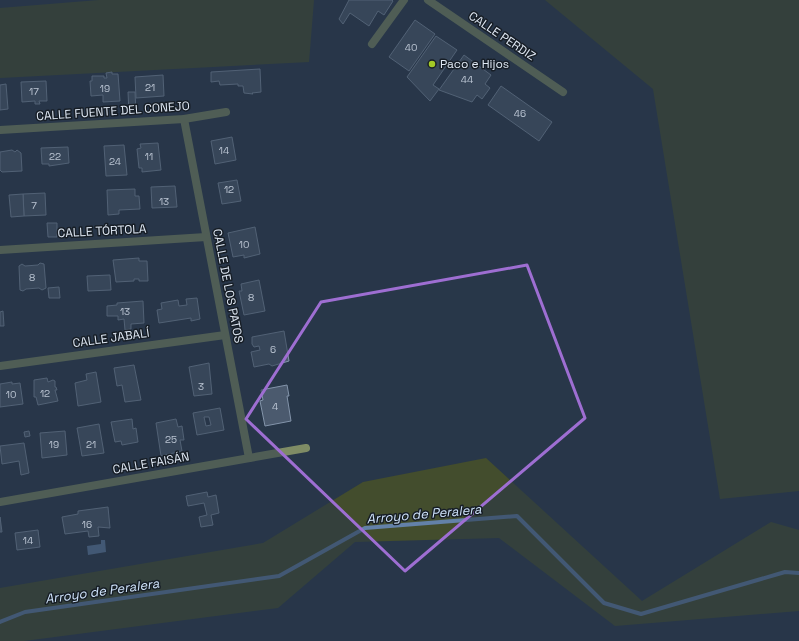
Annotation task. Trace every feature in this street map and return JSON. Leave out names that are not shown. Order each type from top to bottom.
[{"type":"street","points":[[372,44],[404,0]]},
{"type":"street","name":"CALLE PERDIZ","points":[[428,0],[563,92]]},
{"type":"street","name":"CALLE FUENTE DEL CONEJO","points":[[0,130],[184,119],[226,112]]},
{"type":"street","name":"CALLE DE LOS PATOS","points":[[184,119],[249,458]]},
{"type":"street","name":"CALLE TÓRTOLA","points":[[0,250],[206,237]]},
{"type":"street","name":"CALLE JABALÍ","points":[[0,366],[225,335]]},
{"type":"street","name":"CALLE FAISÁN","points":[[0,502],[306,448]]},
{"type":"highlighted area","points":[[527,265],[585,418],[405,571],[246,419],[321,302]]},
{"type":"green space","points":[[99,0],[314,0],[309,62],[0,78],[0,8]]},
{"type":"green space","points":[[545,0],[799,0],[799,491],[720,499],[653,89]]},
{"type":"green space","points":[[486,458],[642,601],[771,522],[799,530],[799,611],[615,626],[499,538],[355,542],[278,608],[24,641],[0,641],[0,588],[263,543],[363,482]]},
{"type":"water","points":[[101,540],[105,540],[106,552],[88,555],[87,546],[101,544]]},
{"type":"building","points":[[349,0],[393,1],[384,15],[378,11],[369,26],[350,13],[343,24],[339,19]]},
{"type":"building","points":[[415,20],[435,34],[409,71],[389,57]]},
{"type":"building","name":"Paco e Hijos","points":[[436,36],[457,50],[433,85],[439,89],[430,101],[407,77]]},
{"type":"building","points":[[464,55],[491,75],[485,84],[490,88],[482,99],[477,95],[472,102],[439,90]]},
{"type":"building","points":[[260,69],[261,92],[252,93],[253,94],[244,93],[243,86],[238,86],[238,84],[220,85],[219,81],[211,82],[211,72]]},
{"type":"building","points":[[112,72],[112,74],[118,74],[120,101],[103,102],[103,95],[91,96],[90,81],[92,81],[92,76],[104,76],[104,78],[107,78],[106,73]]},
{"type":"building","points":[[163,75],[164,96],[136,98],[135,77]]},
{"type":"building","points":[[46,81],[47,101],[39,101],[40,104],[35,104],[35,101],[22,102],[21,82]]},
{"type":"building","points":[[6,84],[8,109],[0,110],[0,85]]},
{"type":"building","points":[[501,86],[552,122],[539,141],[488,105]]},
{"type":"building","points":[[128,92],[135,92],[136,113],[129,113]]},
{"type":"building","points":[[232,137],[236,160],[215,164],[211,141]]},
{"type":"building","points":[[158,143],[161,170],[142,172],[142,168],[139,168],[137,149],[141,148],[140,144]]},
{"type":"building","points":[[124,145],[127,175],[106,176],[104,146]]},
{"type":"building","points":[[68,147],[69,163],[49,166],[49,164],[42,164],[41,148]]},
{"type":"building","points":[[12,150],[15,152],[17,150],[21,153],[22,171],[2,172],[0,170],[0,152]]},
{"type":"building","points":[[237,180],[241,201],[222,204],[218,183]]},
{"type":"building","points":[[175,186],[177,207],[152,208],[151,187]]},
{"type":"building","points":[[135,189],[135,196],[139,196],[140,209],[119,210],[119,214],[108,215],[107,190]]},
{"type":"building","points":[[45,193],[46,215],[24,216],[23,194]]},
{"type":"building","points":[[23,194],[24,216],[11,217],[9,195]]},
{"type":"building","points":[[47,223],[57,223],[57,237],[48,237]]},
{"type":"building","points":[[255,227],[260,254],[244,258],[244,255],[233,257],[228,233]]},
{"type":"building","points":[[139,258],[139,261],[147,261],[148,281],[139,281],[139,279],[134,279],[134,281],[116,282],[113,260]]},
{"type":"building","points":[[40,263],[44,264],[46,288],[42,290],[39,288],[26,289],[23,291],[20,290],[19,266],[22,264],[25,266],[38,265]]},
{"type":"building","points":[[110,275],[111,290],[88,291],[87,276]]},
{"type":"building","points":[[259,280],[265,311],[244,315],[239,291],[242,291],[241,284]]},
{"type":"building","points":[[59,287],[60,298],[49,298],[48,288]]},
{"type":"building","points":[[197,298],[200,319],[191,321],[191,318],[159,323],[157,310],[162,309],[161,303],[178,300],[179,306],[187,305],[186,299]]},
{"type":"building","points":[[143,301],[144,323],[131,324],[131,329],[125,330],[124,319],[118,320],[118,316],[107,316],[107,306],[117,305],[117,303]]},
{"type":"building","points":[[3,311],[4,326],[0,326],[0,312]]},
{"type":"building","points":[[284,331],[289,361],[272,366],[269,364],[254,367],[251,352],[260,350],[259,346],[254,347],[252,344],[252,337]]},
{"type":"building","points":[[209,363],[212,394],[194,396],[189,367]]},
{"type":"building","points":[[134,365],[141,400],[125,402],[122,385],[117,386],[114,368]]},
{"type":"building","points":[[96,372],[101,402],[78,406],[75,383],[87,380],[86,374]]},
{"type":"building","points":[[47,378],[48,382],[53,380],[55,381],[55,387],[57,390],[55,390],[58,401],[38,405],[36,397],[34,397],[34,380]]},
{"type":"building","points":[[12,382],[12,384],[20,383],[23,404],[0,407],[0,384]]},
{"type":"building","points":[[287,385],[289,396],[287,396],[291,421],[265,426],[260,401],[263,400],[261,390]]},
{"type":"building","points":[[220,408],[224,430],[197,435],[193,413]],"holes":[[[204,417],[209,417],[211,425],[206,426]]]},
{"type":"building","points":[[132,419],[133,429],[136,428],[138,442],[122,445],[121,441],[115,442],[111,422]]},
{"type":"building","points":[[176,419],[178,427],[182,426],[184,440],[180,440],[182,451],[161,456],[156,423]]},
{"type":"building","points":[[99,424],[104,453],[82,456],[77,428]]},
{"type":"building","points":[[29,431],[30,436],[25,437],[24,432]]},
{"type":"building","points":[[65,431],[67,455],[42,458],[40,433]]},
{"type":"building","points":[[24,443],[29,473],[21,475],[19,461],[2,464],[0,446]]},
{"type":"building","points":[[207,492],[208,497],[216,495],[219,513],[211,515],[213,525],[201,527],[199,517],[207,515],[204,503],[188,506],[186,496]]},
{"type":"building","points":[[108,507],[110,528],[98,527],[99,536],[89,537],[88,531],[65,534],[62,517],[78,514],[78,511]]},
{"type":"building","points":[[0,517],[2,532],[0,532]]},
{"type":"building","points":[[38,530],[40,547],[17,550],[15,533]]},
{"type":"waterway","name":"Arroyo de Peralera","points":[[0,622],[25,612],[279,576],[365,528],[517,516],[604,603],[641,614],[785,572],[799,573]]},
{"type":"place","name":"Paco e Hijos","points":[[432,64]]}]
